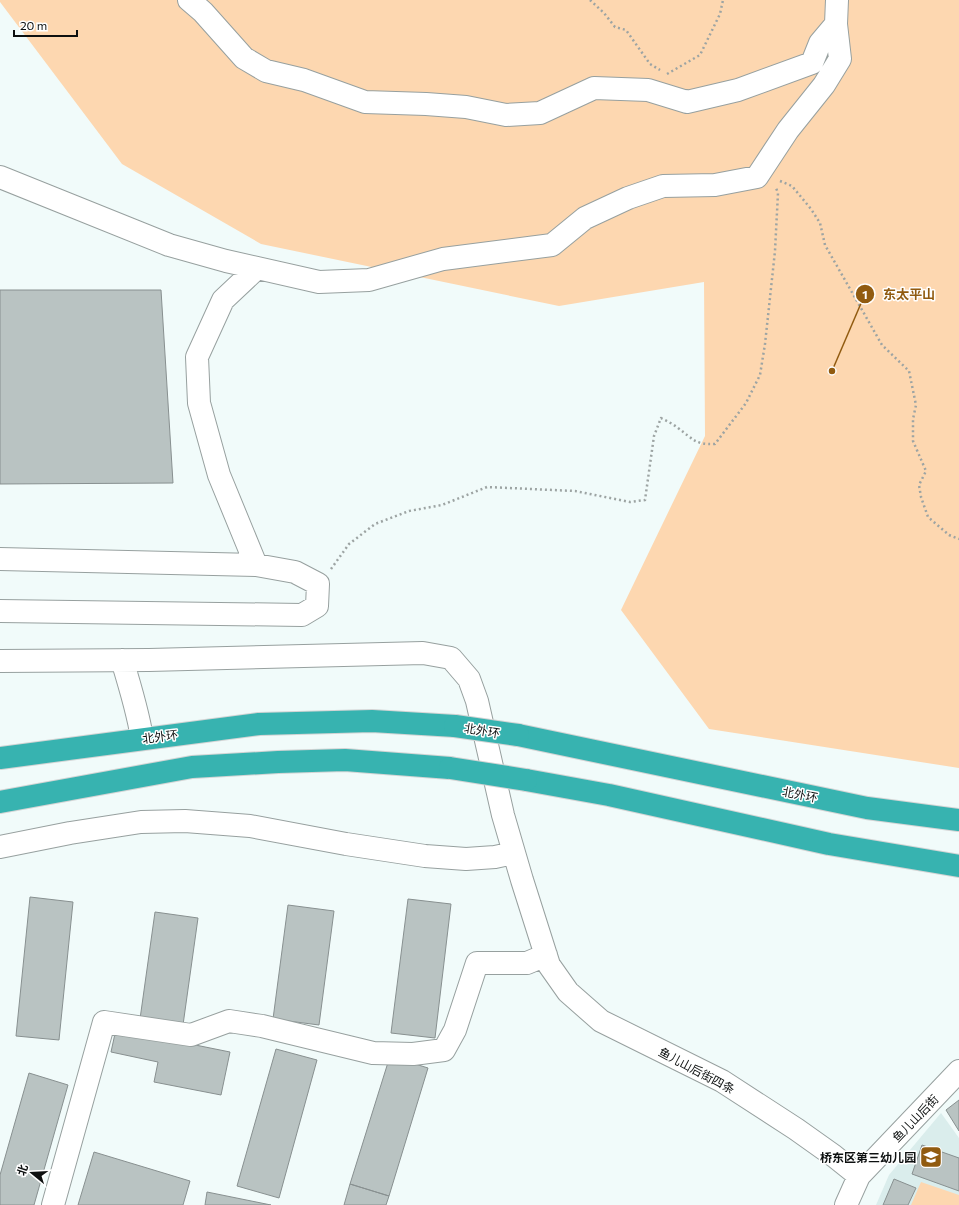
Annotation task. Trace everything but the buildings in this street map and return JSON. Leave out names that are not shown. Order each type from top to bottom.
[{"type":"highway","name":"北外环","points":[[0,758],[142,738],[259,724],[372,721],[456,726],[518,735],[867,808],[959,820]]},
{"type":"highway","points":[[0,802],[192,767],[345,760],[450,768],[526,780],[609,795],[829,844],[959,866]]},
{"type":"street","points":[[189,0],[203,12],[244,58],[266,71],[304,80],[365,102],[466,107],[506,115],[540,113],[594,88],[648,90],[687,102],[738,90],[812,63],[820,43],[836,24]]},
{"type":"street","points":[[0,177],[169,245],[257,268],[319,282],[369,280],[443,259],[552,245],[585,218],[628,198],[663,186],[715,185],[764,178],[788,130],[824,85],[840,59],[836,24],[837,0]]},
{"type":"street","points":[[256,565],[219,475],[199,403],[198,356],[223,300],[257,268]]},
{"type":"street","points":[[0,559],[256,565],[295,572],[318,584],[318,589],[317,606],[302,616],[0,611]]},
{"type":"street","name":"鱼儿山后街四条","points":[[0,661],[122,660],[423,653],[451,658],[469,679],[478,701],[502,815],[549,965],[568,992],[601,1021],[722,1081],[796,1128],[859,1176]]},
{"type":"street","points":[[122,660],[142,738]]},
{"type":"street","points":[[0,847],[70,833],[140,822],[185,821],[250,826],[346,844],[425,856],[466,859],[495,857],[514,853]]},
{"type":"street","points":[[53,1205],[104,1022],[191,1035],[229,1021],[262,1026],[373,1053],[413,1054],[444,1050],[455,1030],[477,963],[527,963],[546,955]]},
{"type":"street","name":"鱼儿山后街","points":[[846,1205],[859,1176],[959,1071]]},
{"type":"path","points":[[590,0],[615,27],[626,30],[650,64],[668,74]]},
{"type":"path","points":[[661,76],[668,74],[700,55],[720,14],[723,0]]},
{"type":"path","points":[[764,178],[792,186],[811,209],[820,222],[825,245],[882,345],[909,371],[916,405],[913,420],[913,441],[926,471],[919,485],[921,497],[928,516],[949,535],[959,539]]},
{"type":"path","points":[[318,589],[349,544],[375,524],[409,511],[442,505],[487,487],[575,491],[630,502],[645,500],[654,436],[661,418],[678,428],[692,440],[708,444],[716,444],[746,403],[760,375],[765,344],[775,251],[778,200],[778,193],[764,178]]},
{"type":"shaded area","points":[[0,0],[959,0],[959,768],[709,729],[621,610],[705,436],[704,282],[559,306],[261,244],[122,164]]},
{"type":"shaded area","name":"桥东区第三幼儿园","points":[[941,1113],[959,1138],[959,1205],[876,1205],[889,1175]]},
{"type":"shaded area","points":[[921,1182],[959,1195],[959,1205],[911,1205]]},
{"type":"place","name":"东太平山","points":[[832,371]]},
{"type":"place","name":"桥东区第三幼儿园","points":[[931,1157]]}]
